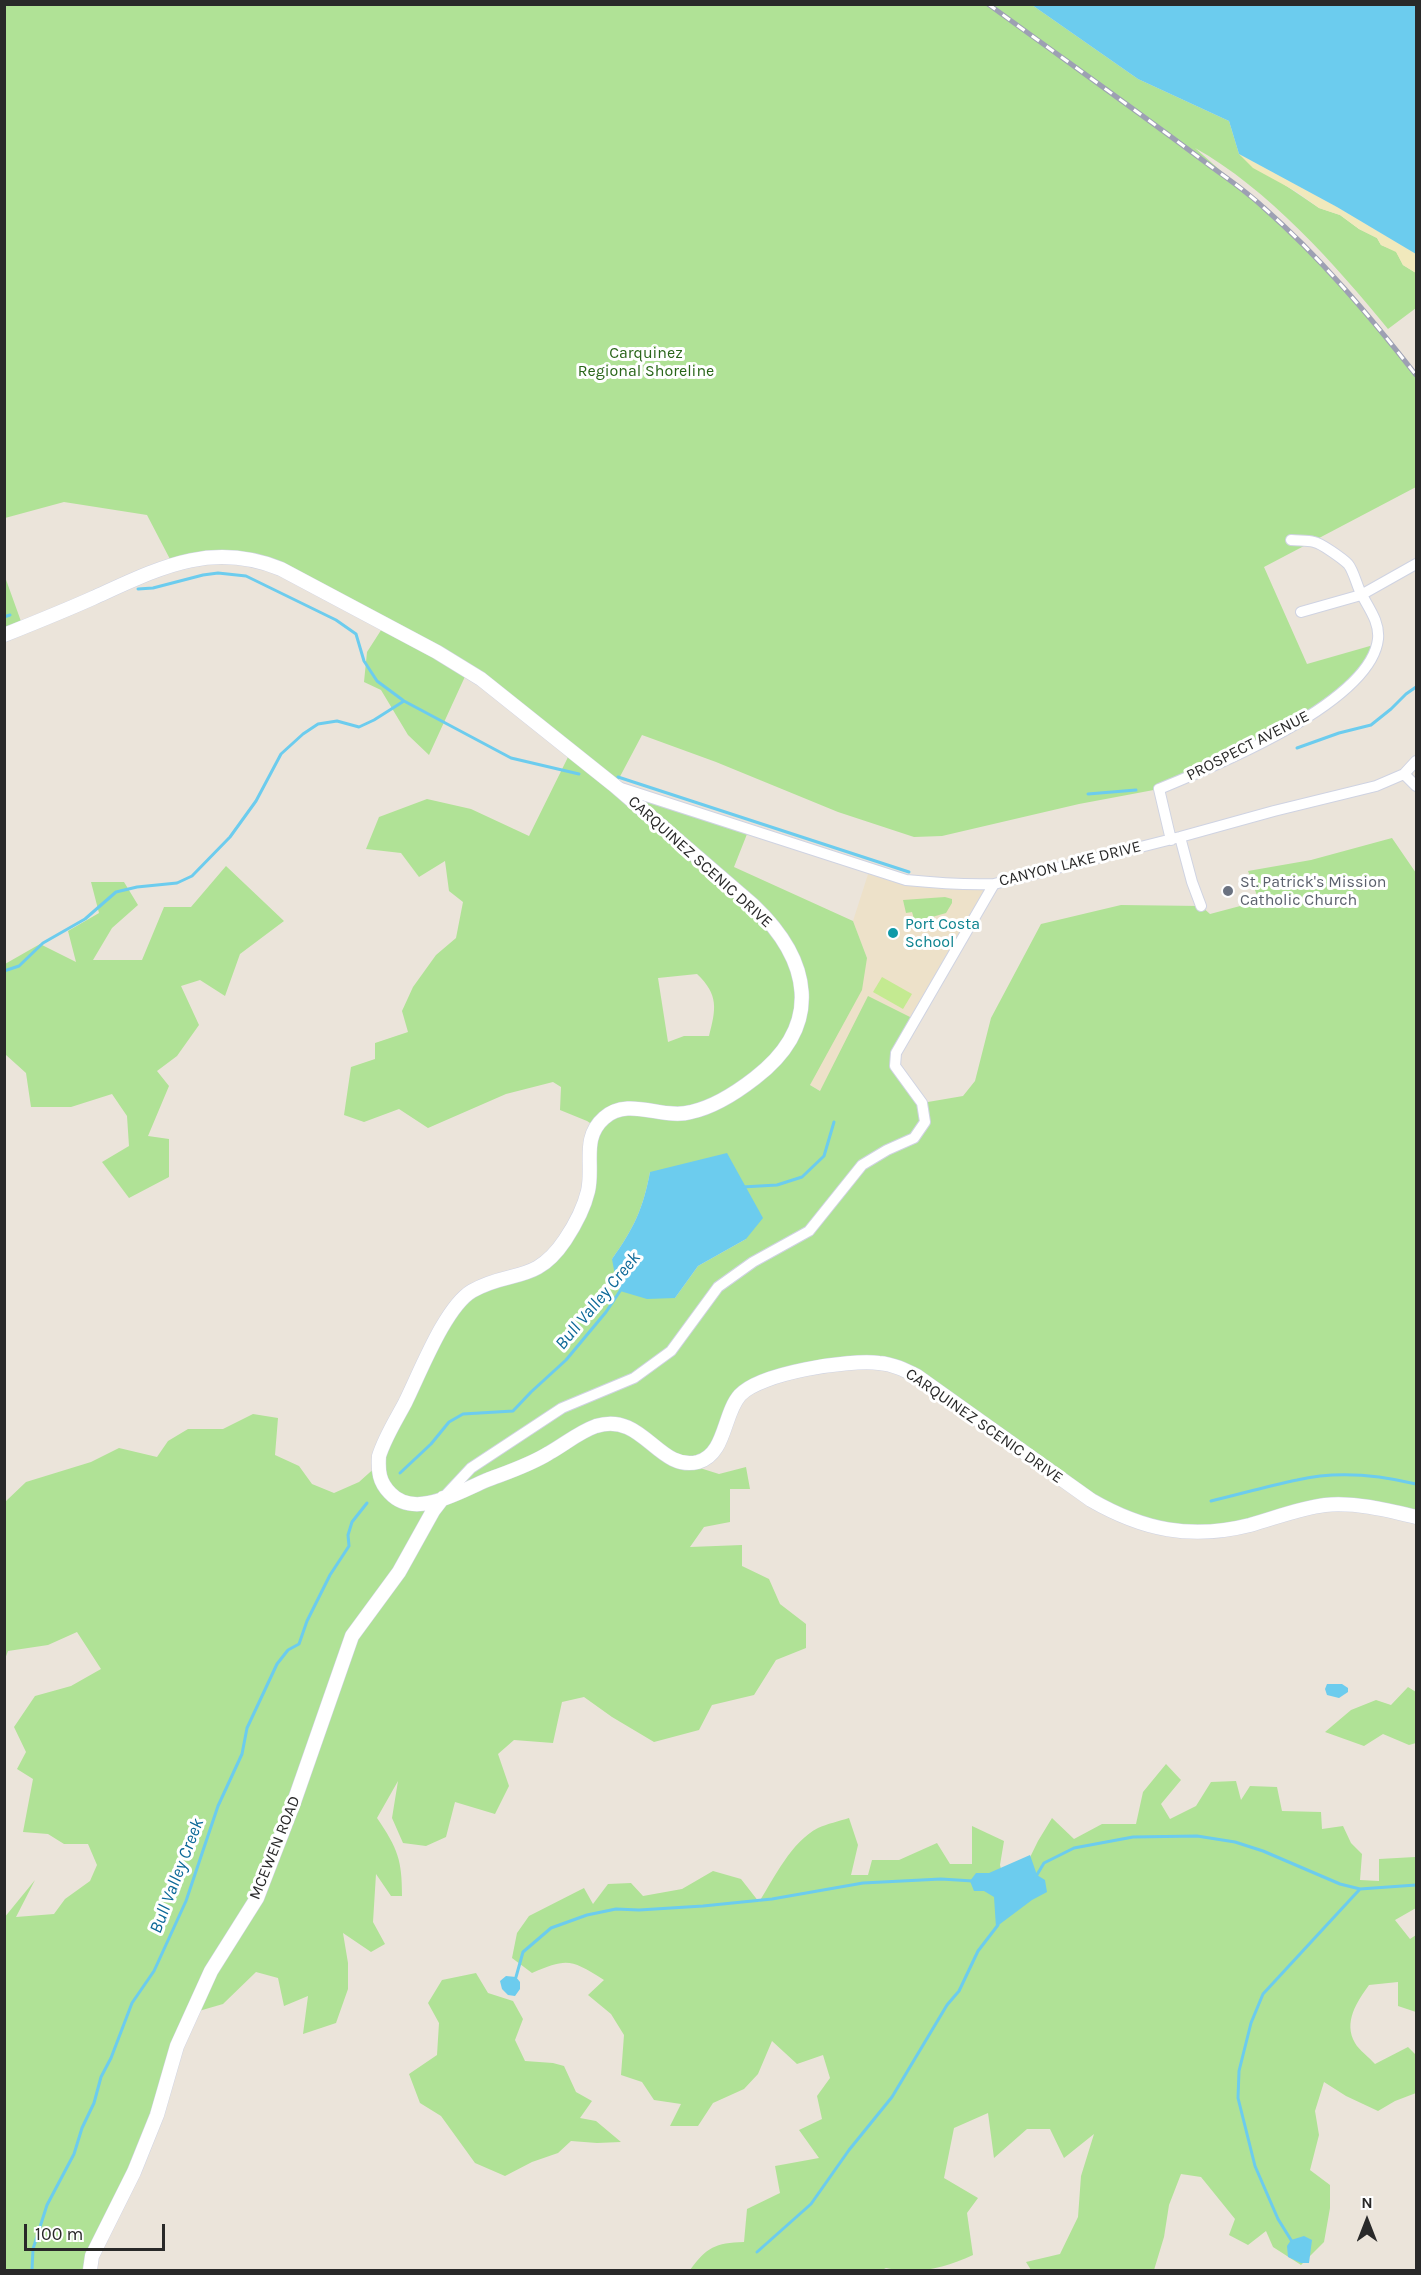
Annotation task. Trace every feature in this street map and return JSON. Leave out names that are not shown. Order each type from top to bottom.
[{"type":"street","name":"PROSPECT AVENUE","points":[[1201,906],[1159,789],[1206,770],[1273,737],[1324,707],[1363,672],[1379,638],[1377,622],[1361,595],[1348,564],[1317,542],[1291,540]]},
{"type":"street","name":"CARQUINEZ SCENIC DRIVE","points":[[4,635],[172,563],[212,556],[250,559],[272,565],[468,670],[512,702],[615,786],[747,900],[774,927],[790,951],[799,971],[802,994],[799,1017],[788,1044],[771,1065],[750,1082],[712,1105],[680,1114],[625,1108],[602,1119],[589,1145],[588,1192],[579,1216],[551,1258],[532,1271],[483,1286],[465,1296],[458,1303],[444,1324],[382,1447],[378,1465],[381,1482],[400,1501],[418,1504],[443,1498],[538,1459],[588,1429],[605,1424],[632,1428],[671,1458],[679,1461],[701,1461],[716,1449],[736,1400],[757,1383],[782,1374],[867,1362],[889,1365],[917,1376],[1091,1500],[1146,1526],[1187,1532],[1216,1531],[1327,1505],[1368,1507],[1416,1516]]},
{"type":"street","points":[[1301,612],[1361,595],[1416,564]]},
{"type":"street","name":"CANYON LAKE DRIVE","points":[[615,786],[906,880],[944,884],[994,884],[1376,786],[1404,774],[1416,760]]},
{"type":"street","points":[[1404,774],[1416,786]]},
{"type":"street","points":[[443,1498],[471,1468],[562,1408],[634,1378],[671,1351],[718,1287],[753,1262],[809,1231],[862,1166],[887,1150],[914,1138],[925,1122],[922,1103],[895,1066],[896,1053],[994,884]]},
{"type":"street","name":"MCEWEN ROAD","points":[[90,2271],[92,2256],[134,2172],[157,2115],[177,2046],[212,1971],[257,1898],[297,1793],[352,1636],[399,1572],[433,1510],[443,1498]]},
{"type":"shaded area","points":[[870,868],[906,880],[994,884],[896,1053],[880,1125],[810,1085],[867,958],[853,921]]},
{"type":"green space","name":"Carquinez Regional Shoreline","points":[[5,5],[1032,5],[1138,79],[1229,121],[1239,154],[1319,208],[1340,215],[1359,229],[1377,238],[1381,245],[1396,251],[1403,265],[1416,273],[1416,308],[1388,329],[1323,254],[1274,206],[1222,164],[1195,148],[1300,241],[1344,287],[1416,375],[1416,487],[1264,567],[1307,664],[1377,644],[1363,672],[1324,707],[1159,789],[1079,804],[942,836],[914,837],[838,812],[716,762],[642,735],[615,786],[749,829],[734,867],[853,921],[867,958],[862,990],[810,1085],[820,1091],[868,996],[916,1020],[895,1066],[922,1103],[963,1096],[975,1081],[991,1018],[1041,924],[1121,905],[1201,906],[1210,914],[1259,901],[1248,871],[1311,860],[1392,838],[1416,873],[1416,1517],[1347,1505],[1224,1530],[1128,1519],[929,1384],[867,1362],[748,1388],[716,1449],[684,1463],[719,1474],[746,1467],[750,1489],[730,1489],[730,1522],[704,1527],[690,1547],[742,1545],[742,1566],[769,1579],[780,1604],[806,1624],[806,1648],[776,1660],[754,1695],[712,1705],[699,1730],[654,1742],[584,1697],[562,1702],[553,1743],[514,1740],[498,1754],[509,1786],[495,1814],[455,1802],[446,1837],[426,1846],[403,1843],[392,1818],[398,1781],[377,1818],[390,1838],[400,1864],[402,1896],[391,1896],[376,1874],[373,1922],[385,1944],[371,1952],[343,1933],[348,1963],[348,1989],[336,2023],[303,2034],[308,1996],[284,2006],[278,1978],[256,1972],[223,2004],[192,2013],[90,2270],[5,2270],[4,1918],[35,1880],[16,1917],[54,1914],[65,1899],[90,1881],[97,1865],[88,1844],[64,1844],[48,1834],[23,1832],[33,1779],[17,1769],[26,1752],[14,1727],[35,1696],[71,1686],[101,1669],[77,1632],[48,1645],[8,1651],[5,1659],[5,1502],[26,1482],[91,1462],[119,1448],[157,1457],[168,1441],[188,1429],[223,1429],[253,1414],[278,1418],[275,1455],[299,1466],[312,1484],[334,1493],[359,1482],[378,1465],[458,1303],[533,1271],[579,1216],[596,1127],[560,1110],[561,1087],[553,1082],[506,1094],[428,1128],[399,1109],[364,1122],[344,1115],[351,1067],[375,1059],[375,1043],[408,1032],[402,1011],[413,987],[436,955],[456,938],[463,902],[449,891],[445,861],[419,877],[401,853],[366,849],[379,817],[427,799],[471,809],[529,836],[571,751],[468,670],[429,755],[408,735],[381,690],[364,682],[367,652],[385,624],[262,562],[172,563],[147,515],[64,502],[5,518]],"holes":[[[697,974],[709,989],[714,1003],[709,1036],[684,1036],[668,1042],[658,978]],[[650,1172],[746,1239],[698,1266],[675,1298],[612,1259],[637,1218]]]},
{"type":"green space","points":[[4,574],[23,627],[4,635]]},
{"type":"green space","points":[[226,866],[284,921],[240,954],[225,996],[200,980],[181,986],[199,1025],[177,1056],[157,1071],[169,1086],[148,1136],[169,1139],[169,1177],[129,1198],[102,1162],[129,1146],[127,1116],[112,1094],[71,1107],[31,1107],[26,1073],[6,1055],[5,1057],[5,964],[40,944],[76,962],[68,931],[99,913],[91,882],[124,882],[138,905],[112,928],[93,960],[142,960],[164,907],[191,907]]},
{"type":"green space","points":[[945,897],[952,899],[946,913],[915,922],[912,912],[906,913],[903,900]]},
{"type":"green space","points":[[882,977],[912,994],[903,1009],[873,992]]},
{"type":"green space","points":[[1408,1687],[1416,1692],[1416,1743],[1409,1745],[1383,1734],[1364,1746],[1325,1732],[1351,1710],[1376,1700],[1391,1705]]},
{"type":"green space","points":[[1166,1764],[1181,1780],[1161,1804],[1170,1819],[1196,1806],[1211,1782],[1236,1781],[1241,1800],[1250,1786],[1277,1787],[1282,1811],[1321,1812],[1322,1829],[1343,1826],[1351,1843],[1362,1854],[1360,1880],[1379,1881],[1379,1859],[1415,1857],[1416,1860],[1416,1908],[1395,1920],[1410,1939],[1416,1935],[1416,2012],[1398,2006],[1398,1982],[1369,1985],[1356,2005],[1350,2027],[1357,2046],[1375,2064],[1408,2047],[1416,2055],[1416,2093],[1378,2111],[1346,2096],[1324,2082],[1315,2111],[1319,2135],[1310,2170],[1330,2185],[1330,2208],[1324,2242],[1301,2265],[1273,2247],[1266,2231],[1248,2245],[1229,2235],[1235,2219],[1201,2177],[1181,2174],[1169,2205],[1164,2237],[1154,2270],[1031,2270],[1026,2262],[1060,2254],[1078,2217],[1081,2176],[1094,2134],[1064,2158],[1050,2129],[1027,2129],[994,2158],[988,2113],[954,2128],[944,2178],[978,2198],[967,2213],[973,2255],[941,2267],[909,2271],[886,2268],[882,2270],[690,2270],[712,2248],[744,2242],[747,2209],[780,2193],[775,2166],[819,2158],[799,2130],[822,2119],[817,2096],[830,2078],[823,2055],[797,2064],[772,2041],[758,2074],[744,2089],[713,2103],[698,2126],[670,2126],[681,2104],[654,2100],[642,2082],[621,2075],[624,2035],[611,2014],[588,1995],[604,1980],[569,1963],[554,1965],[532,1973],[512,1958],[517,1933],[529,1916],[584,1888],[593,1904],[608,1884],[631,1883],[643,1896],[682,1889],[713,1871],[741,1879],[759,1902],[784,1861],[808,1834],[818,1828],[849,1818],[858,1845],[851,1875],[868,1875],[872,1860],[899,1860],[937,1843],[950,1864],[972,1864],[972,1826],[1004,1841],[1000,1865],[1009,1900],[1052,1818],[1074,1839],[1102,1824],[1136,1824],[1143,1792]]},
{"type":"green space","points":[[476,1973],[488,1993],[513,2001],[523,2019],[515,2040],[525,2061],[564,2066],[576,2092],[592,2101],[580,2118],[596,2121],[621,2142],[571,2141],[558,2153],[532,2162],[505,2176],[475,2163],[441,2116],[420,2103],[409,2074],[437,2055],[439,2023],[428,2003],[442,1980]]},
{"type":"sand","points":[[1239,154],[1337,207],[1416,254],[1416,273],[1403,265],[1396,252],[1381,245],[1377,238],[1359,229],[1340,215],[1319,208],[1297,192],[1253,168]]},
{"type":"water","points":[[1032,5],[1416,5],[1416,254],[1337,207],[1239,154],[1229,121],[1138,79]]},
{"type":"water","points":[[727,1153],[763,1218],[746,1239],[698,1266],[675,1298],[647,1299],[620,1291],[612,1259],[637,1218],[650,1172]]},
{"type":"water","points":[[1327,1684],[1342,1684],[1348,1688],[1348,1692],[1339,1698],[1327,1695],[1325,1689]]},
{"type":"water","points":[[1030,1855],[1037,1875],[1045,1880],[1047,1892],[1032,1900],[996,1927],[994,1897],[984,1891],[974,1891],[970,1881],[976,1873],[989,1873]]},
{"type":"water","points":[[506,1976],[516,1977],[520,1982],[520,1989],[515,1996],[508,1995],[502,1989],[500,1981]]},
{"type":"water","points":[[1304,2236],[1312,2240],[1309,2263],[1301,2263],[1288,2257],[1287,2246],[1291,2240]]},
{"type":"waterway","points":[[138,589],[153,588],[218,573],[246,576],[336,620],[356,634],[364,661],[377,681],[404,701],[511,758],[579,774]]},
{"type":"waterway","points":[[4,617],[10,615]]},
{"type":"waterway","name":"Bull Valley Creek","points":[[1297,748],[1339,733],[1371,725],[1416,687]]},
{"type":"waterway","points":[[4,971],[19,966],[43,943],[85,919],[116,892],[137,887],[177,883],[192,876],[230,837],[256,801],[281,754],[303,734],[318,724],[337,721],[359,727],[404,701]]},
{"type":"waterway","points":[[618,777],[909,872]]},
{"type":"waterway","name":"Bull Valley Creek","points":[[1088,794],[1136,790]]},
{"type":"waterway","name":"Bull Valley Creek","points":[[742,1187],[777,1185],[802,1177],[824,1156],[834,1122]]},
{"type":"waterway","name":"Bull Valley Creek","points":[[400,1473],[431,1444],[449,1422],[463,1414],[513,1411],[566,1360],[606,1312],[622,1288]]},
{"type":"waterway","points":[[1211,1501],[1312,1477],[1372,1476],[1416,1484]]},
{"type":"waterway","name":"Bull Valley Creek","points":[[32,2270],[33,2249],[47,2205],[74,2154],[82,2128],[94,2103],[101,2077],[111,2058],[132,2003],[154,1971],[186,1901],[218,1806],[242,1754],[247,1728],[277,1664],[288,1650],[299,1644],[307,1621],[330,1575],[349,1546],[348,1535],[352,1522],[367,1503]]},
{"type":"waterway","points":[[1035,1878],[1044,1863],[1074,1848],[1133,1837],[1197,1836],[1235,1842],[1263,1851],[1340,1884],[1360,1889],[1416,1885]]},
{"type":"waterway","points":[[516,1977],[523,1952],[551,1928],[587,1915],[616,1909],[703,1906],[772,1899],[863,1883],[941,1879],[973,1881]]},
{"type":"waterway","points":[[1291,2240],[1278,2219],[1255,2166],[1238,2098],[1239,2071],[1251,2023],[1263,1994],[1360,1889]]},
{"type":"waterway","points":[[757,2252],[811,2204],[849,2150],[892,2097],[947,2005],[959,1991],[978,1951],[998,1925]]},
{"type":"railway","points":[[988,4],[1257,201],[1324,266],[1416,375]]},
{"type":"place","name":"St. Patrick's Mission Catholic Church","points":[[1228,891]]},
{"type":"place","name":"Port Costa School","points":[[893,933]]}]
